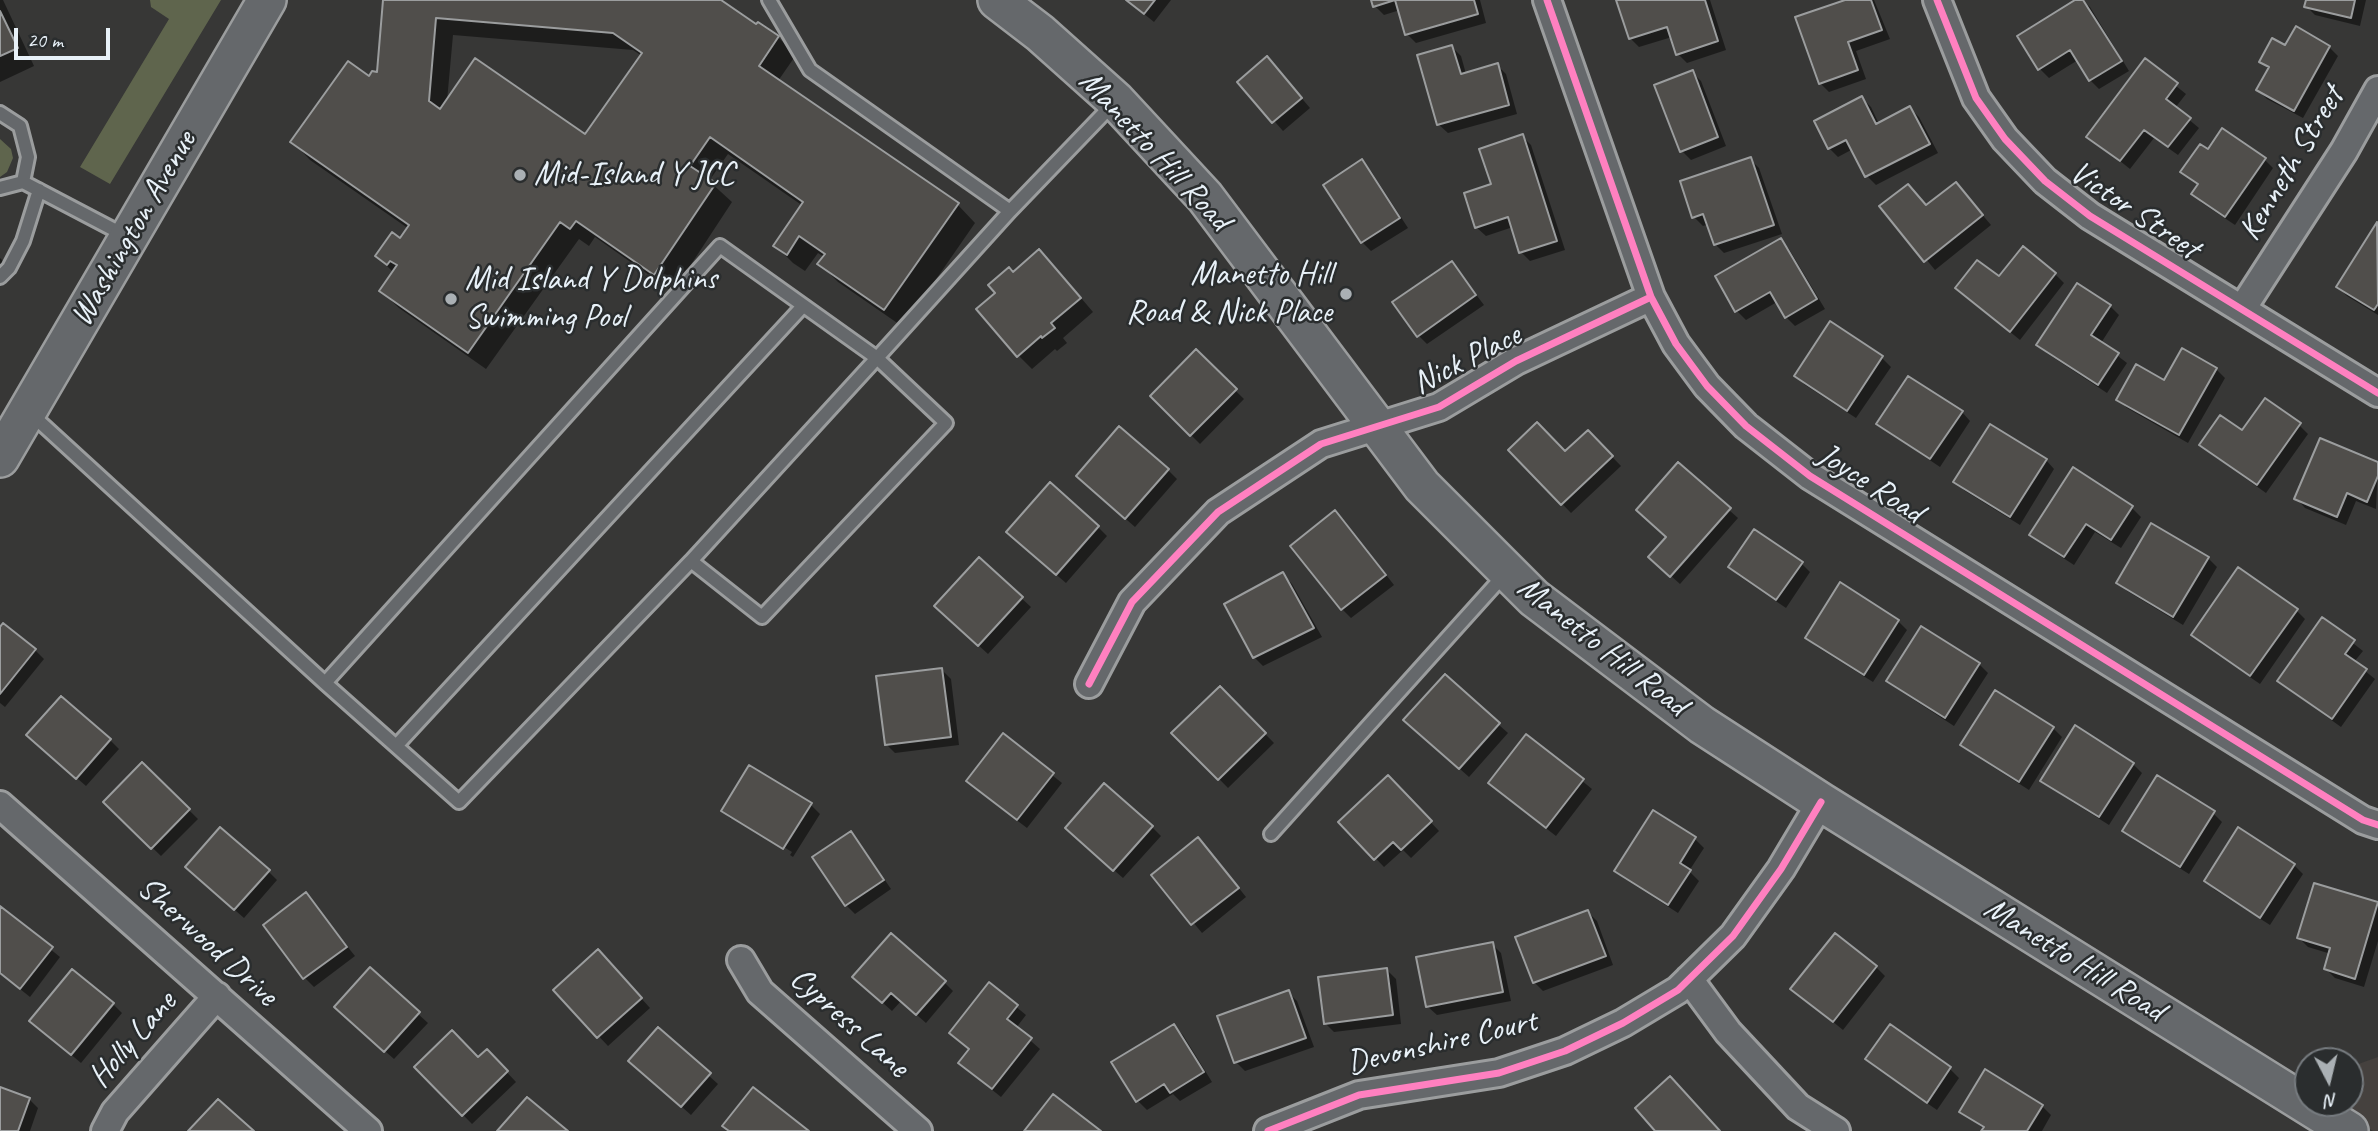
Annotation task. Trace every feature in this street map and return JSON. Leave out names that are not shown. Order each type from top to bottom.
[{"type":"main road","name":"Washington Avenue","points":[[0,458],[268,0]]},
{"type":"main road","name":"Manetto Hill Road","points":[[996,0],[1040,33],[1116,101],[1205,197],[1422,486],[1534,597],[1702,725],[2349,1131]]},
{"type":"street","name":"Joyce Road","points":[[1547,0],[1651,297],[1676,344],[1707,386],[1746,426],[1810,476],[2363,820],[2378,825]]},
{"type":"street","name":"Victor Street","points":[[1937,0],[1976,98],[2005,139],[2045,181],[2090,216],[2378,393]]},
{"type":"street","name":"Kenneth Street","points":[[2242,309],[2344,151],[2378,90]]},
{"type":"street","name":"Nick Place","points":[[1089,684],[1132,602],[1218,512],[1321,444],[1439,408],[1516,361],[1651,297]]},
{"type":"street","name":"Devonshire Court","points":[[1268,1131],[1359,1095],[1499,1073],[1564,1051],[1623,1023],[1678,990],[1733,936],[1781,869],[1821,802]]},
{"type":"street","name":"Sherwood Drive","points":[[0,805],[368,1131]]},
{"type":"street","name":"Cypress Lane","points":[[741,960],[760,992],[918,1131]]},
{"type":"street","points":[[1689,979],[1728,1032],[1798,1107],[1836,1131]]},
{"type":"street","name":"Holly Lane","points":[[105,1131],[115,1112],[217,996]]},
{"type":"lane","points":[[769,0],[810,69],[1010,211]]},
{"type":"lane","points":[[28,411],[460,802],[691,561],[1010,211],[1116,101]]},
{"type":"lane","points":[[0,114],[20,126],[28,157],[23,182]]},
{"type":"lane","points":[[0,188],[23,182],[129,237]]},
{"type":"lane","points":[[0,277],[9,268],[23,241],[39,190]]},
{"type":"lane","points":[[325,682],[720,246],[877,358],[946,423],[762,617],[691,561]]},
{"type":"lane","points":[[397,745],[803,306]]},
{"type":"lane","points":[[1271,834],[1507,571]]},
{"type":"shaded area","points":[[2378,1057],[2378,1131],[2373,1131],[2352,1117],[2364,1117],[2364,1062]]},
{"type":"green space","points":[[150,0],[221,0],[110,184],[80,167],[169,19],[151,7]]},
{"type":"green space","points":[[0,139],[11,149],[13,158],[7,172],[0,177]]},
{"type":"building","name":"Mid-Island Y JCC","points":[[383,0],[721,0],[779,36],[759,66],[959,203],[884,310],[817,264],[825,254],[799,236],[787,255],[773,246],[803,202],[710,137],[690,166],[716,183],[654,275],[576,221],[570,229],[560,222],[468,353],[379,291],[397,265],[390,261],[387,265],[375,256],[392,232],[400,238],[409,225],[290,142],[348,61],[369,76],[372,71],[377,72]],"holes":[[[436,18],[613,33],[642,53],[585,134],[475,58],[440,109],[429,101]]]},
{"type":"building","points":[[1126,0],[1155,0],[1144,14]]},
{"type":"building","points":[[1371,0],[1395,0],[1373,7]]},
{"type":"building","points":[[1395,0],[1474,0],[1478,14],[1405,35]]},
{"type":"building","points":[[1616,0],[1705,0],[1718,41],[1676,55],[1667,27],[1629,39]]},
{"type":"building","points":[[1845,0],[1871,0],[1882,30],[1848,42],[1858,70],[1819,84],[1795,17]]},
{"type":"building","points":[[2075,0],[2083,0],[2122,61],[2089,81],[2070,50],[2038,70],[2017,36]]},
{"type":"building","points":[[2306,0],[2355,0],[2351,18],[2304,7]]},
{"type":"building","points":[[0,11],[18,48],[0,56]]},
{"type":"building","points":[[2296,26],[2330,46],[2294,111],[2256,90],[2269,67],[2259,62],[2272,38],[2285,45]]},
{"type":"building","points":[[1452,45],[1461,74],[1498,63],[1509,105],[1437,125],[1417,55]]},
{"type":"building","points":[[1267,56],[1302,98],[1272,123],[1237,82]]},
{"type":"building","points":[[2145,58],[2178,83],[2166,99],[2191,118],[2168,147],[2144,130],[2120,161],[2086,137]]},
{"type":"building","points":[[1693,70],[1718,137],[1680,152],[1654,85]]},
{"type":"building","points":[[1862,96],[1876,124],[1910,106],[1930,144],[1865,177],[1846,140],[1828,149],[1814,121]]},
{"type":"building","points":[[2222,128],[2266,158],[2225,217],[2191,194],[2198,184],[2180,172],[2200,144],[2208,149]]},
{"type":"building","points":[[1523,134],[1557,241],[1519,253],[1508,217],[1475,228],[1464,193],[1491,184],[1479,149]]},
{"type":"building","points":[[1751,157],[1774,225],[1714,245],[1703,214],[1692,218],[1680,181]]},
{"type":"building","points":[[1362,159],[1400,218],[1361,243],[1323,185]]},
{"type":"building","points":[[1956,182],[1983,215],[1924,262],[1879,206],[1908,184],[1926,205]]},
{"type":"building","points":[[2377,222],[2378,304],[2374,310],[2336,287]]},
{"type":"building","points":[[1781,238],[1817,299],[1785,318],[1770,292],[1735,312],[1715,276]]},
{"type":"building","points":[[2023,246],[2056,273],[2010,332],[1955,288],[1977,260],[1999,276]]},
{"type":"building","points":[[1039,249],[1081,298],[1051,323],[1055,328],[1042,338],[1041,336],[1017,357],[976,309],[995,293],[988,285],[1009,267],[1013,272]]},
{"type":"building","points":[[1452,261],[1476,295],[1417,337],[1392,302]]},
{"type":"building","points":[[2077,283],[2111,305],[2091,335],[2119,353],[2098,385],[2036,345]]},
{"type":"building","points":[[1830,321],[1883,356],[1847,411],[1794,376]]},
{"type":"building","points":[[2182,348],[2217,368],[2179,435],[2116,400],[2136,364],[2164,380]]},
{"type":"building","points":[[1196,349],[1237,389],[1190,436],[1150,396]]},
{"type":"building","points":[[1908,376],[1963,411],[1930,459],[1876,424]]},
{"type":"building","points":[[2265,398],[2301,423],[2257,485],[2199,445],[2220,415],[2242,430]]},
{"type":"building","points":[[1537,422],[1565,451],[1588,430],[1613,456],[1561,505],[1508,450]]},
{"type":"building","points":[[1990,424],[2047,459],[2010,517],[1953,482]]},
{"type":"building","points":[[1119,426],[1169,469],[1125,519],[1076,476]]},
{"type":"building","points":[[2320,438],[2378,462],[2378,476],[2367,502],[2347,493],[2337,517],[2294,499]]},
{"type":"building","points":[[1678,462],[1731,508],[1670,577],[1648,557],[1666,537],[1636,510]]},
{"type":"building","points":[[2073,467],[2133,506],[2111,540],[2086,524],[2064,557],[2029,535]]},
{"type":"building","points":[[1050,482],[1099,526],[1056,575],[1006,532]]},
{"type":"building","points":[[1335,510],[1386,575],[1341,610],[1290,546]]},
{"type":"building","points":[[2151,523],[2209,557],[2173,617],[2116,583]]},
{"type":"building","points":[[1754,529],[1803,562],[1776,600],[1728,567]]},
{"type":"building","points":[[979,557],[1023,597],[978,646],[934,606]]},
{"type":"building","points":[[2238,567],[2298,609],[2250,676],[2191,635]]},
{"type":"building","points":[[1283,572],[1314,628],[1253,658],[1224,604]]},
{"type":"building","points":[[1840,582],[1899,620],[1864,675],[1805,638]]},
{"type":"building","points":[[2322,617],[2355,640],[2345,654],[2367,669],[2332,719],[2277,681]]},
{"type":"building","points":[[3,623],[36,649],[0,694],[0,627]]},
{"type":"building","points":[[1921,626],[1980,663],[1945,718],[1886,681]]},
{"type":"building","points":[[942,668],[951,737],[885,745],[876,676]]},
{"type":"building","points":[[1445,674],[1500,723],[1459,769],[1403,720]]},
{"type":"building","points":[[1220,686],[1266,733],[1218,780],[1171,733]]},
{"type":"building","points":[[1995,690],[2054,727],[2019,782],[1960,745]]},
{"type":"building","points":[[61,696],[111,739],[76,779],[26,735]]},
{"type":"building","points":[[2075,725],[2134,763],[2099,817],[2040,781]]},
{"type":"building","points":[[1003,733],[1054,773],[1017,820],[966,781]]},
{"type":"building","points":[[1526,734],[1584,779],[1546,828],[1488,783]]},
{"type":"building","points":[[142,762],[190,809],[151,849],[103,802]]},
{"type":"building","points":[[749,765],[812,803],[783,849],[721,811]]},
{"type":"building","points":[[1388,775],[1432,821],[1401,850],[1393,842],[1374,860],[1338,822]]},
{"type":"building","points":[[2157,775],[2215,811],[2180,867],[2122,831]]},
{"type":"building","points":[[1104,783],[1153,826],[1113,871],[1065,828]]},
{"type":"building","points":[[1653,810],[1696,837],[1680,863],[1691,870],[1668,905],[1614,871]]},
{"type":"building","points":[[220,827],[270,870],[234,910],[185,867]]},
{"type":"building","points":[[2238,827],[2295,864],[2260,918],[2204,881]]},
{"type":"building","points":[[851,831],[884,880],[845,906],[812,857]]},
{"type":"building","points":[[1198,837],[1239,888],[1191,925],[1151,875]]},
{"type":"building","points":[[2314,883],[2378,902],[2355,979],[2324,969],[2330,948],[2297,938]]},
{"type":"building","points":[[306,892],[347,947],[303,979],[263,925]]},
{"type":"building","points":[[0,906],[53,947],[20,989],[0,973]]},
{"type":"building","points":[[1588,910],[1606,956],[1533,983],[1515,937]]},
{"type":"building","points":[[891,933],[946,981],[916,1015],[891,993],[882,1003],[852,977]]},
{"type":"building","points":[[1835,933],[1877,966],[1833,1022],[1790,989]]},
{"type":"building","points":[[1493,942],[1503,992],[1426,1007],[1416,957]]},
{"type":"building","points":[[598,949],[642,998],[597,1038],[553,990]]},
{"type":"building","points":[[370,967],[420,1012],[384,1052],[334,1007]]},
{"type":"building","points":[[1387,968],[1393,1015],[1324,1024],[1318,977]]},
{"type":"building","points":[[72,969],[114,1003],[71,1055],[29,1021]]},
{"type":"building","points":[[989,982],[1018,1005],[1007,1019],[1032,1038],[992,1089],[958,1063],[969,1049],[949,1033]]},
{"type":"building","points":[[1289,990],[1306,1038],[1234,1063],[1217,1016]]},
{"type":"building","points":[[1174,1024],[1204,1072],[1170,1093],[1164,1084],[1136,1102],[1111,1062]]},
{"type":"building","points":[[1890,1024],[1951,1067],[1927,1103],[1865,1059]]},
{"type":"building","points":[[658,1027],[711,1073],[681,1107],[628,1061]]},
{"type":"building","points":[[452,1030],[478,1057],[487,1049],[508,1071],[462,1116],[414,1067]]},
{"type":"building","points":[[1985,1069],[2043,1105],[2027,1131],[1981,1131],[1984,1127],[1959,1112]]},
{"type":"building","points":[[1670,1076],[1720,1131],[1655,1131],[1635,1108]]},
{"type":"building","points":[[0,1087],[30,1098],[18,1131],[0,1131]]},
{"type":"building","points":[[753,1087],[809,1131],[729,1131],[722,1126]]},
{"type":"building","points":[[1053,1094],[1101,1131],[1024,1131]]},
{"type":"building","points":[[527,1097],[568,1131],[497,1131]]},
{"type":"building","points":[[218,1099],[254,1131],[188,1131]]},
{"type":"cycle path","points":[[1547,0],[1651,297],[1676,344],[1707,386],[1746,426],[1810,476],[2363,820],[2378,825]]},
{"type":"cycle path","points":[[1937,0],[1976,98],[2005,139],[2045,181],[2090,216],[2378,393]]},
{"type":"cycle path","points":[[1089,684],[1132,602],[1218,512],[1321,444],[1439,407],[1516,361],[1651,297]]},
{"type":"cycle path","points":[[1268,1131],[1359,1095],[1499,1073],[1565,1051],[1623,1023],[1678,990],[1733,936],[1781,869],[1821,802]]},
{"type":"place","name":"Mid-Island Y JCC","points":[[520,175]]},
{"type":"place","name":"Manetto Hill Road & Nick Place","points":[[1346,294]]},
{"type":"place","name":"Mid Island Y Dolphins Swimming Pool","points":[[451,299]]}]
